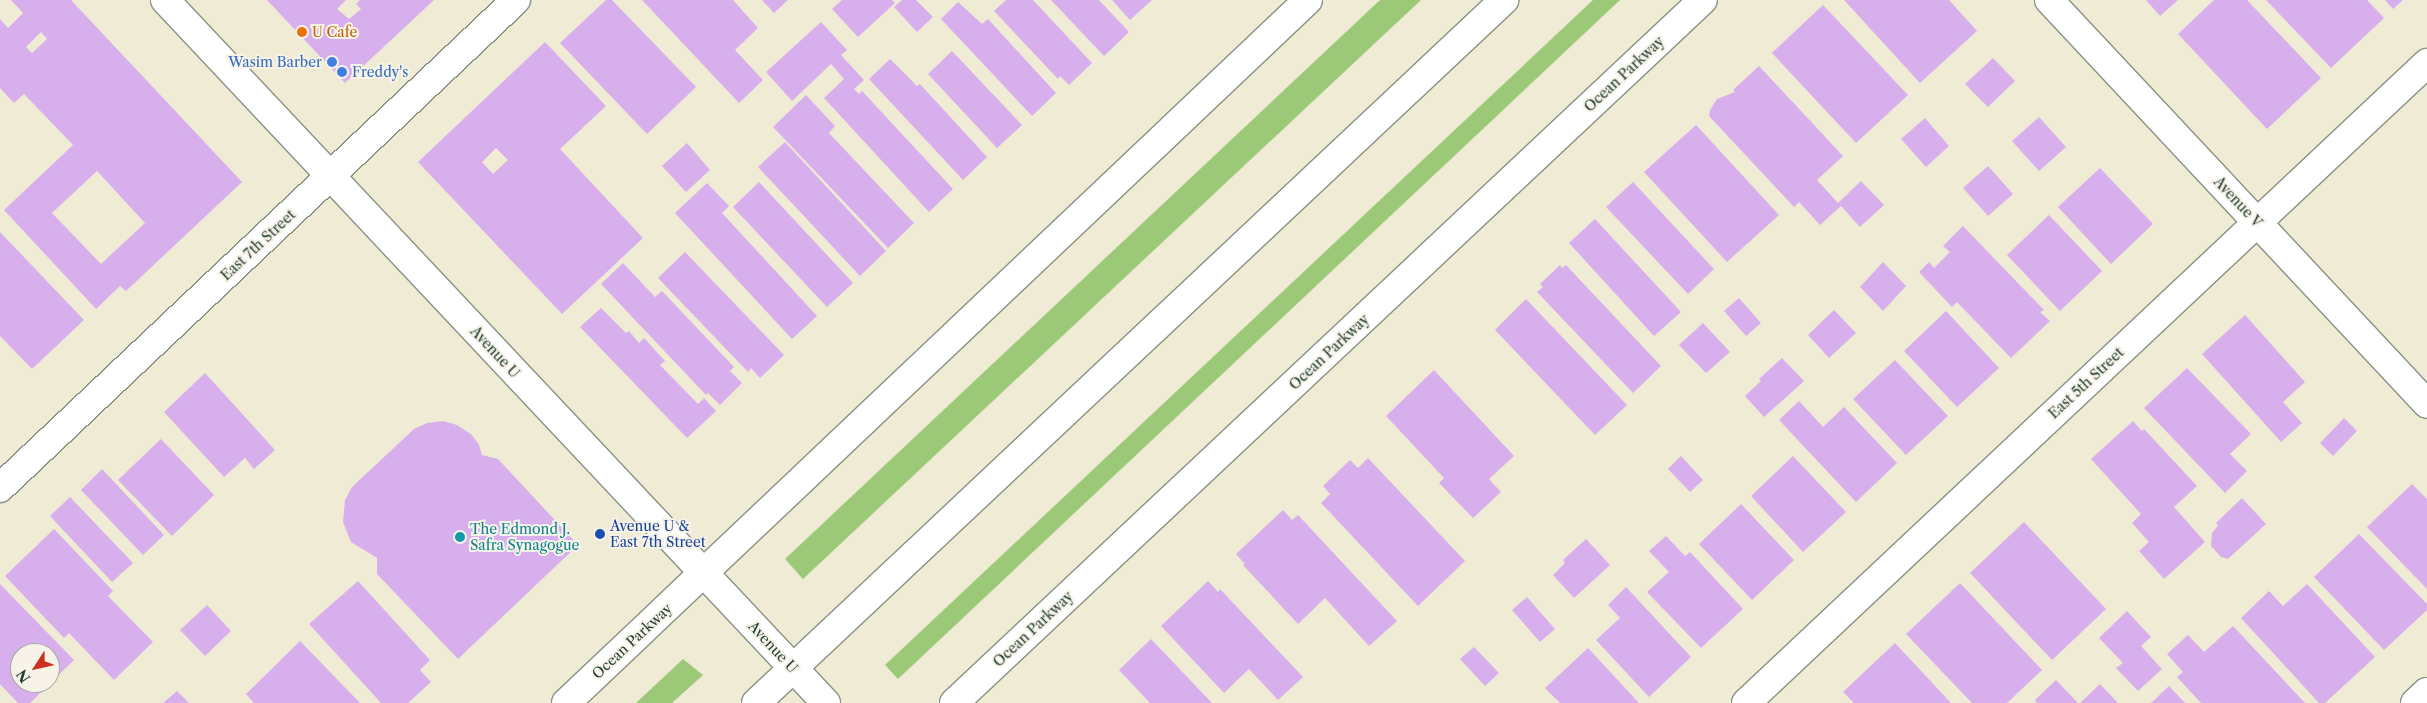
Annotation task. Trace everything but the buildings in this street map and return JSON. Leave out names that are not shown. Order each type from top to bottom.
[{"type":"street","name":"Avenue U","points":[[165,0],[826,703]]},
{"type":"street","name":"East 7th Street","points":[[0,488],[516,0]]},
{"type":"street","name":"Ocean Parkway","points":[[566,703],[1308,0]]},
{"type":"street","points":[[756,703],[1504,0]]},
{"type":"street","name":"Ocean Parkway","points":[[954,703],[1703,0]]},
{"type":"street","name":"Avenue V","points":[[2049,0],[2427,404]]},
{"type":"street","name":"East 5th Street","points":[[1746,703],[2427,63]]},
{"type":"street","points":[[2415,703],[2427,692]]},
{"type":"green space","points":[[1380,0],[1421,0],[803,579],[785,559]]},
{"type":"green space","points":[[1593,0],[1620,0],[898,679],[885,665]]},
{"type":"green space","points":[[683,659],[703,675],[672,703],[636,703]]},
{"type":"place","name":"U Cafe","points":[[302,32]]},
{"type":"place","name":"Wasim Barber","points":[[332,62]]},
{"type":"place","name":"Freddy's","points":[[342,72]]},
{"type":"place","name":"Avenue U & East 7th Street","points":[[600,534]]},
{"type":"place","name":"The Edmond J. Safra Synagogue","points":[[460,537]]}]
